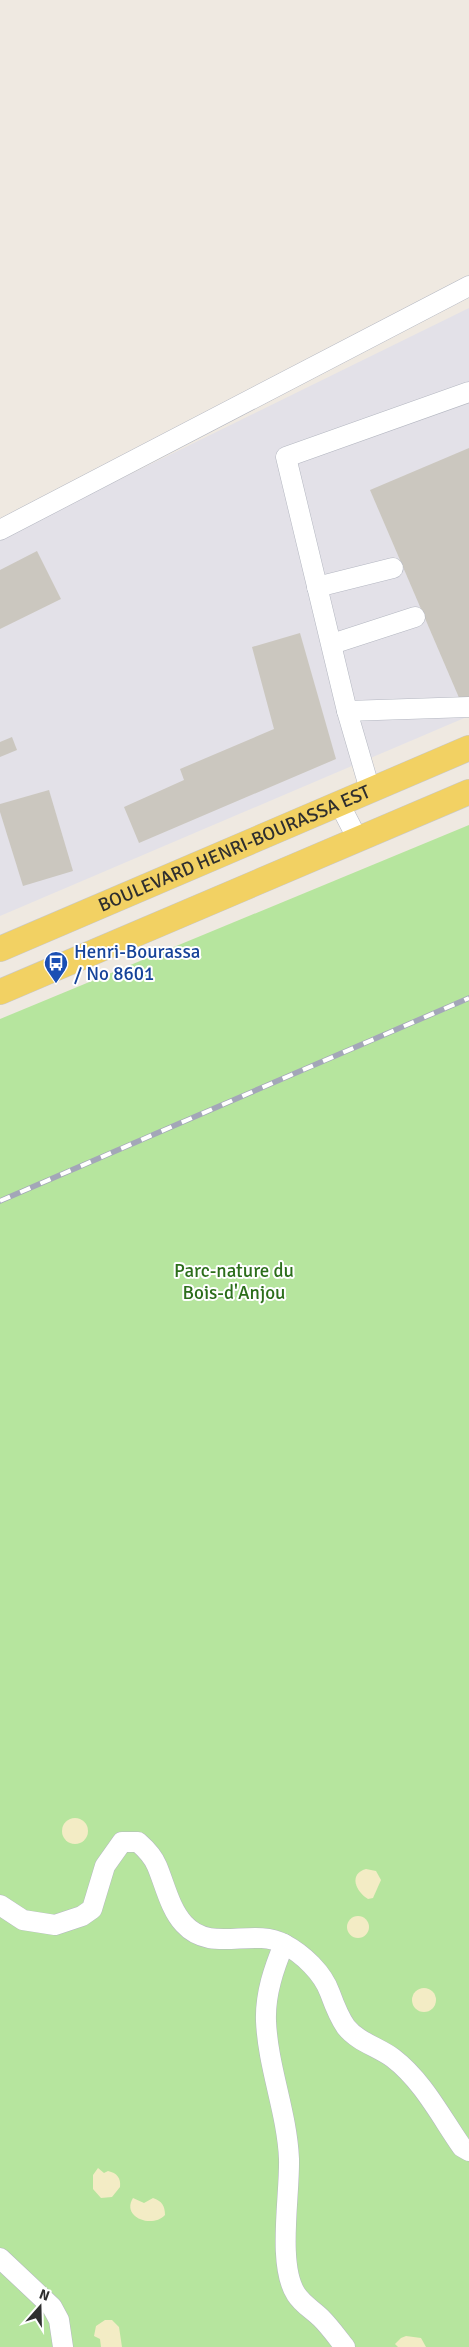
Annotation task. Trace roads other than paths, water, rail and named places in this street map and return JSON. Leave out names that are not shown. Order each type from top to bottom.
[{"type":"main road","name":"BOULEVARD HENRI-BOURASSA EST","points":[[0,949],[469,748]]},
{"type":"main road","points":[[0,992],[469,792]]},
{"type":"lane","points":[[0,530],[469,286]]},
{"type":"lane","points":[[370,790],[347,711],[286,458],[469,392]]},
{"type":"lane","points":[[318,587],[393,568]]},
{"type":"lane","points":[[332,644],[415,617]]},
{"type":"lane","points":[[347,711],[469,707]]},
{"type":"lane","points":[[339,803],[358,840]]},
{"type":"lane","points":[[0,1905],[23,1920],[55,1925],[82,1916],[92,1909],[105,1866],[113,1852],[122,1842],[138,1842],[149,1852],[157,1866],[175,1910],[184,1924],[205,1938],[232,1940],[264,1937],[284,1944],[304,1958],[320,1974],[353,2035],[392,2058],[409,2074],[426,2092],[462,2147],[469,2151]]},
{"type":"lane","points":[[284,1944],[274,1969],[266,2021],[268,2042],[283,2111],[289,2158],[285,2245],[289,2274],[296,2294],[320,2317],[345,2347]]},
{"type":"lane","points":[[0,2258],[52,2307],[59,2320],[64,2347]]},
{"type":"railway","points":[[0,1201],[469,998]]},
{"type":"place","name":"Henri-Bourassa / No 8601","points":[[56,984]]},
{"type":"park label","name":"Parc-nature du Bois-d'Anjou","points":[[234,1282]]}]
